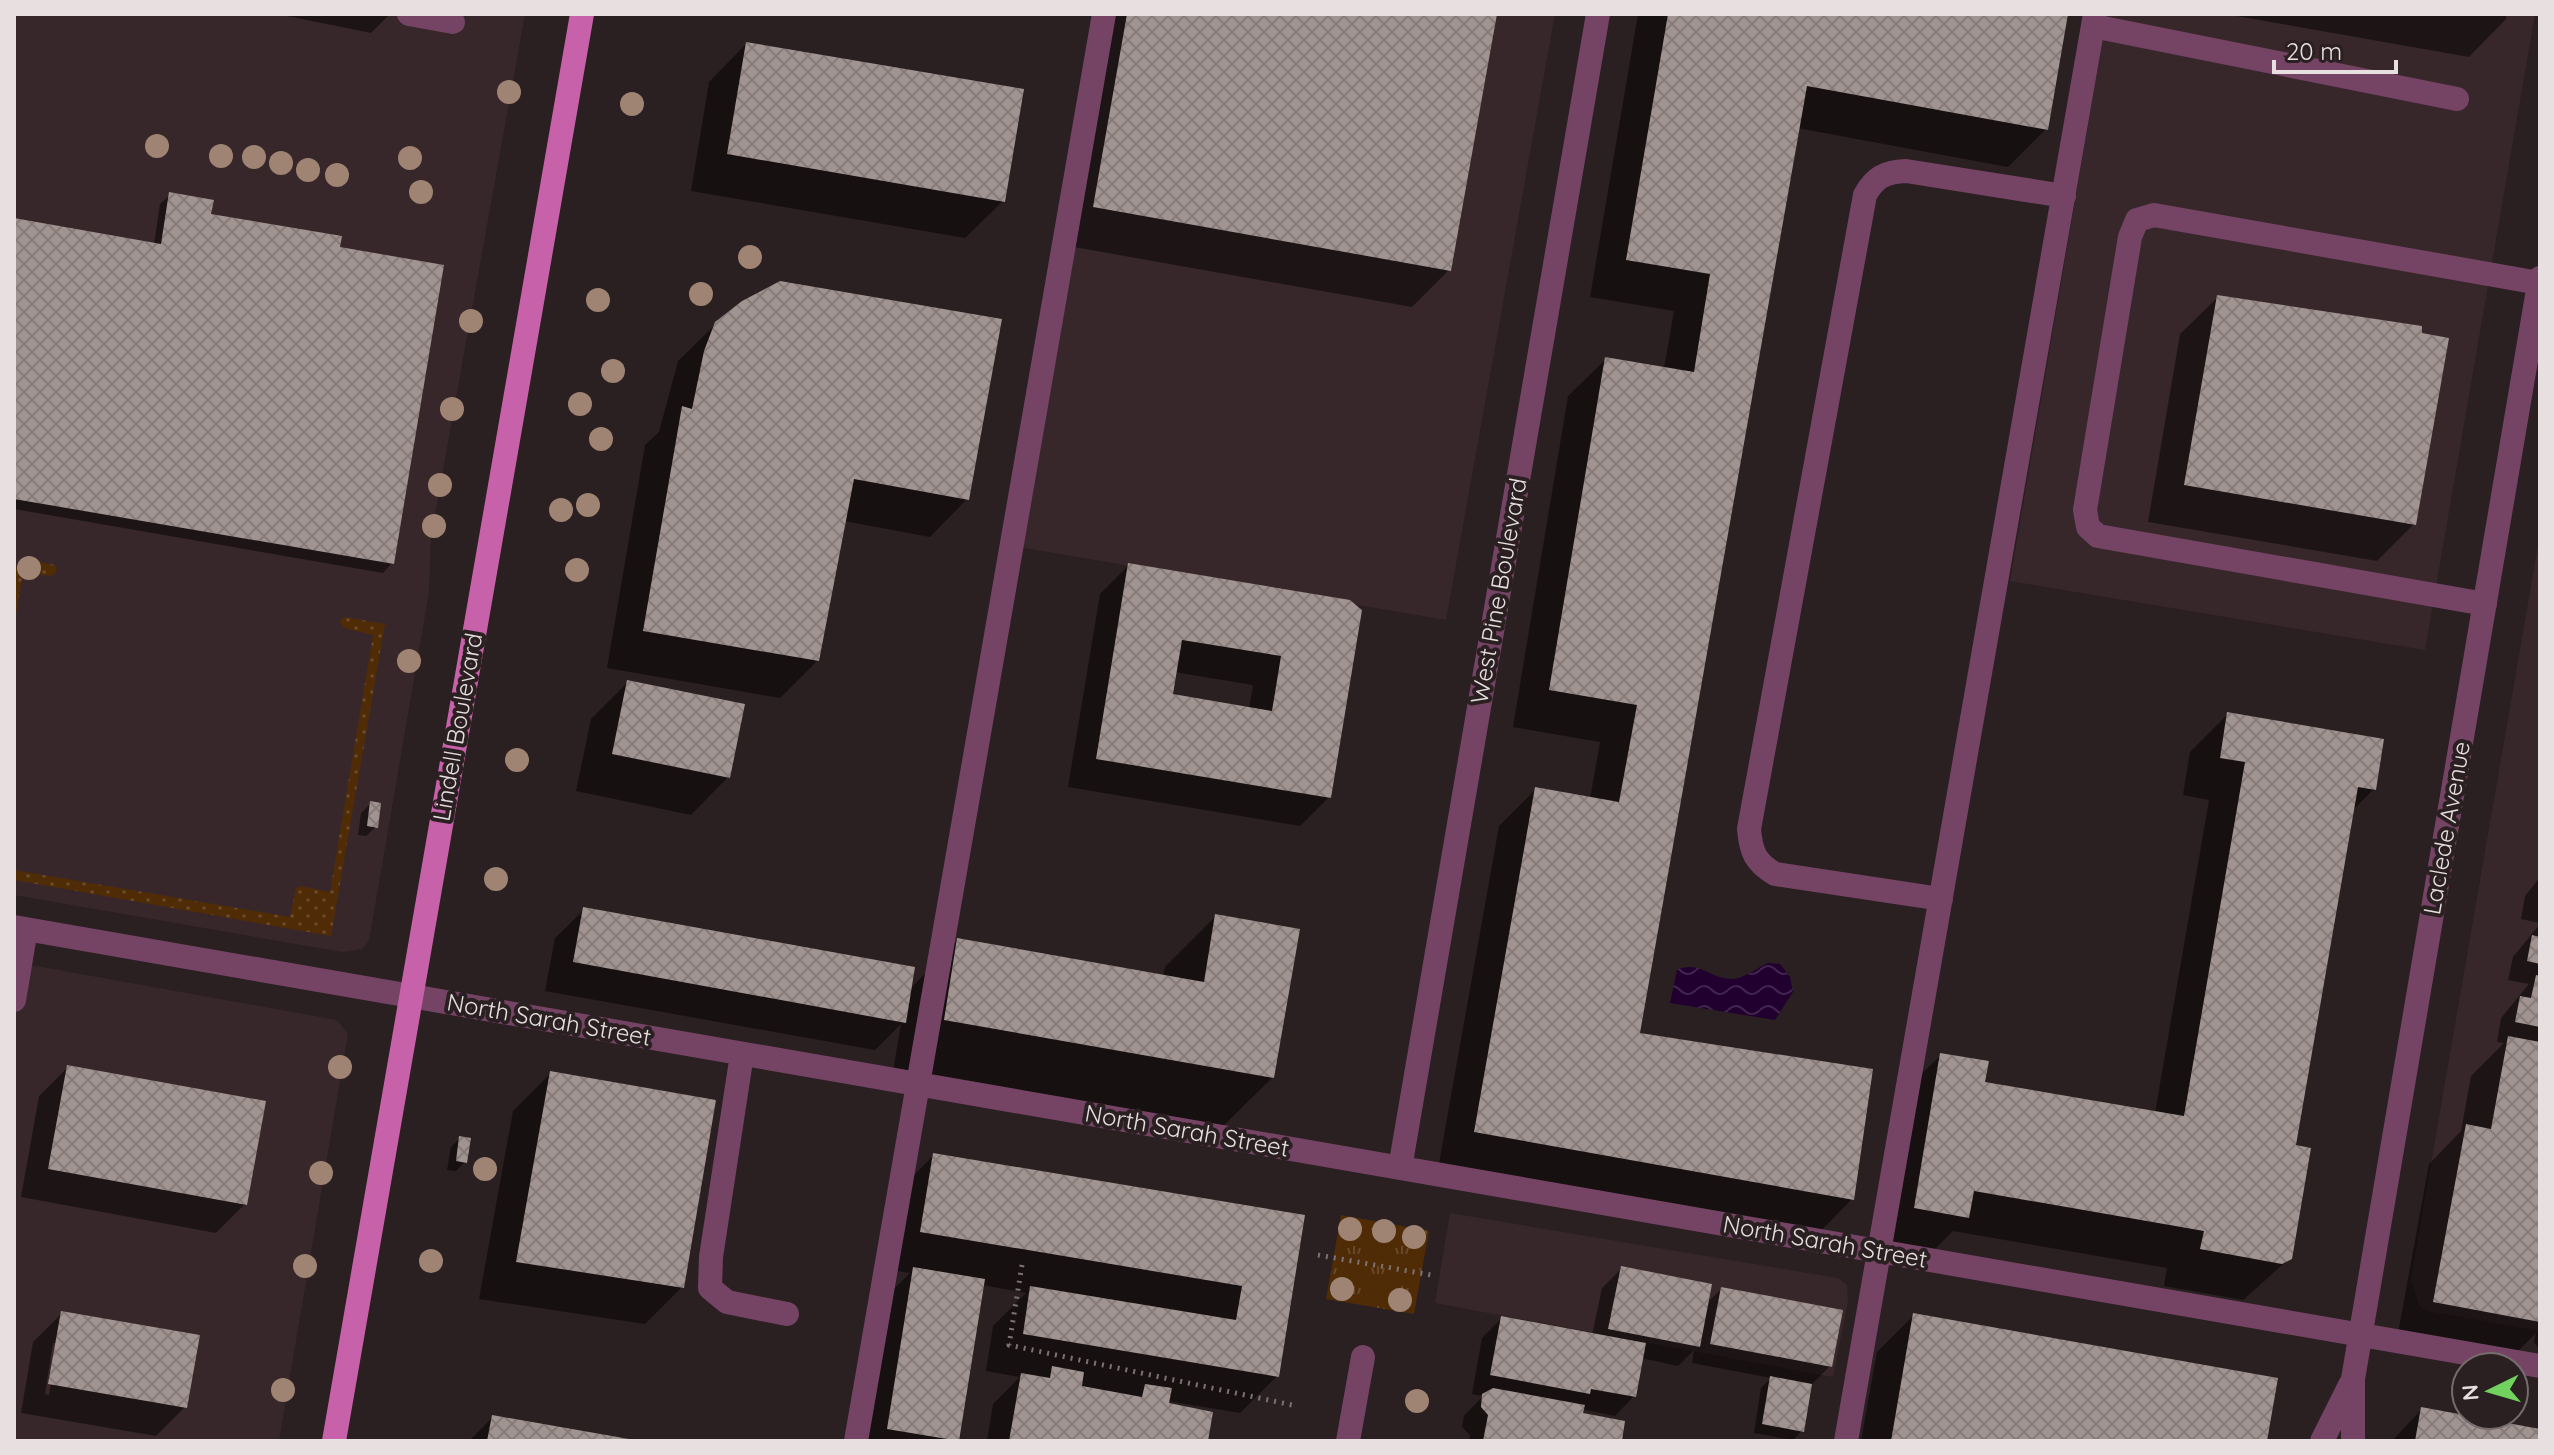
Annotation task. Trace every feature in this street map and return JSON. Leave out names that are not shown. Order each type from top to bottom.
[{"type":"main road","name":"Lindell Boulevard","points":[[334,1441],[582,14]]},
{"type":"street","points":[[409,14],[453,22]]},
{"type":"street","points":[[856,1441],[1104,14]]},
{"type":"street","name":"West Pine Boulevard","points":[[1400,1168],[1598,14]]},
{"type":"street","points":[[1846,1441],[2094,20],[2457,99]]},
{"type":"street","points":[[1941,899],[1775,874],[1760,864],[1751,850],[1749,829],[1865,195],[1873,182],[1886,172],[1906,171],[2064,196]]},
{"type":"street","points":[[2485,604],[2098,536],[2088,527],[2085,510],[2130,237],[2137,220],[2154,215],[2540,280]]},
{"type":"street","name":"Laclede Avenue","points":[[2353,1441],[2353,1379],[2360,1335],[2540,280]]},
{"type":"street","points":[[14,1000],[20,928]]},
{"type":"street","name":"North Sarah Street","points":[[20,928],[2540,1366]]},
{"type":"street","points":[[742,1054],[711,1257],[710,1288],[727,1302],[787,1314]]},
{"type":"street","points":[[1348,1441],[1363,1357]]},
{"type":"street","name":"Laclede Avenue","points":[[2322,1441],[2353,1379]]},
{"type":"path","points":[[1318,1255],[1431,1275]]},
{"type":"path","points":[[1022,1265],[1009,1345],[1292,1405]]},
{"type":"shaded area","points":[[14,14],[525,14],[431,537],[429,592],[369,941],[362,949],[342,952],[14,895]]},
{"type":"shaded area","points":[[1112,14],[1555,14],[1446,620],[1019,547]]},
{"type":"shaded area","points":[[2107,14],[2535,14],[2425,650],[2010,581]]},
{"type":"shaded area","points":[[2540,534],[2540,1331],[2428,1311],[2419,1306],[2411,1279]]},
{"type":"shaded area","points":[[14,962],[337,1020],[348,1034],[279,1441],[14,1441]]},
{"type":"shaded area","points":[[1450,1213],[1838,1278],[1847,1285],[1848,1301],[1833,1377],[1435,1303]]},
{"type":"green space","points":[[21,559],[55,565],[57,571],[51,576],[23,572],[14,626],[14,571]]},
{"type":"green space","points":[[345,617],[385,624],[331,936],[14,880],[14,870],[290,917],[296,888],[300,886],[330,892],[373,635],[344,628],[339,621]]},
{"type":"green space","points":[[1341,1215],[1429,1231],[1414,1314],[1326,1299]]},
{"type":"water","points":[[1768,963],[1780,964],[1790,977],[1793,992],[1775,1020],[1670,1003],[1677,970],[1692,967],[1736,979]]},
{"type":"building","points":[[1127,14],[1497,14],[1451,271],[1093,207]]},
{"type":"building","points":[[1668,14],[2068,14],[2048,130],[1807,86],[1640,1033],[1873,1069],[1854,1200],[1474,1132],[1535,787],[1619,802],[1637,705],[1549,690],[1605,357],[1694,372],[1710,274],[1626,260]]},
{"type":"building","points":[[746,42],[1024,89],[1005,202],[727,154]]},
{"type":"building","points":[[169,192],[214,200],[211,214],[342,236],[340,247],[444,265],[394,564],[14,499],[14,218],[161,244]]},
{"type":"building","points":[[780,281],[1002,319],[969,500],[854,479],[819,661],[643,631],[682,406],[692,409],[704,351],[715,322],[742,301]]},
{"type":"building","points":[[2217,295],[2422,326],[2422,333],[2449,338],[2416,525],[2184,485]]},
{"type":"building","points":[[1128,563],[1350,600],[1362,610],[1331,798],[1096,759]],"holes":[[[1182,640],[1281,656],[1272,711],[1173,694]]]},
{"type":"building","points":[[627,680],[745,704],[730,778],[612,754]]},
{"type":"building","points":[[2227,712],[2384,739],[2376,790],[2358,787],[2296,1145],[2311,1148],[2292,1259],[2282,1264],[2200,1249],[2204,1231],[1974,1191],[1969,1218],[1914,1208],[1940,1053],[1989,1061],[1985,1082],[2184,1116],[2245,762],[2220,758]]},
{"type":"building","points":[[370,801],[381,803],[378,828],[367,826]]},
{"type":"building","points":[[583,907],[915,967],[906,1023],[573,962]]},
{"type":"building","points":[[1215,914],[1300,929],[1274,1078],[944,1020],[957,938],[1204,982]]},
{"type":"building","points":[[2532,935],[2540,937],[2540,964],[2527,961]]},
{"type":"building","points":[[2536,975],[2540,976],[2540,1027],[2515,1022],[2520,996],[2531,998]]},
{"type":"building","points":[[2508,1036],[2540,1042],[2540,1322],[2433,1302],[2466,1124],[2491,1129]]},
{"type":"building","points":[[67,1065],[266,1101],[247,1205],[48,1169]]},
{"type":"building","points":[[550,1071],[716,1100],[684,1288],[516,1262]]},
{"type":"building","points":[[459,1136],[471,1138],[467,1163],[456,1161]]},
{"type":"building","points":[[933,1153],[1305,1215],[1279,1377],[1023,1334],[1030,1286],[1236,1320],[1242,1286],[920,1232]]},
{"type":"building","points":[[1621,1266],[1712,1284],[1700,1347],[1608,1329]]},
{"type":"building","points":[[913,1267],[985,1279],[959,1441],[887,1429]]},
{"type":"building","points":[[1721,1287],[1843,1310],[1832,1367],[1710,1344]]},
{"type":"building","points":[[61,1311],[200,1335],[187,1408],[48,1384]]},
{"type":"building","points":[[1913,1313],[2278,1378],[2267,1441],[1891,1441]]},
{"type":"building","points":[[1501,1316],[1646,1343],[1636,1397],[1591,1389],[1590,1394],[1490,1375]]},
{"type":"building","points":[[1052,1366],[1084,1372],[1082,1386],[1142,1397],[1145,1384],[1172,1388],[1169,1403],[1213,1412],[1208,1441],[1009,1441],[1021,1373],[1050,1378]]},
{"type":"building","points":[[1770,1376],[1812,1384],[1804,1432],[1762,1424]]},
{"type":"building","points":[[1493,1388],[1585,1405],[1583,1413],[1625,1421],[1622,1441],[1483,1441],[1488,1415],[1481,1407],[1482,1394]]},
{"type":"building","points":[[2421,1407],[2450,1412],[2450,1431],[2540,1429],[2540,1441],[2415,1441]]},
{"type":"building","points":[[492,1415],[629,1439],[629,1441],[487,1441]]}]
